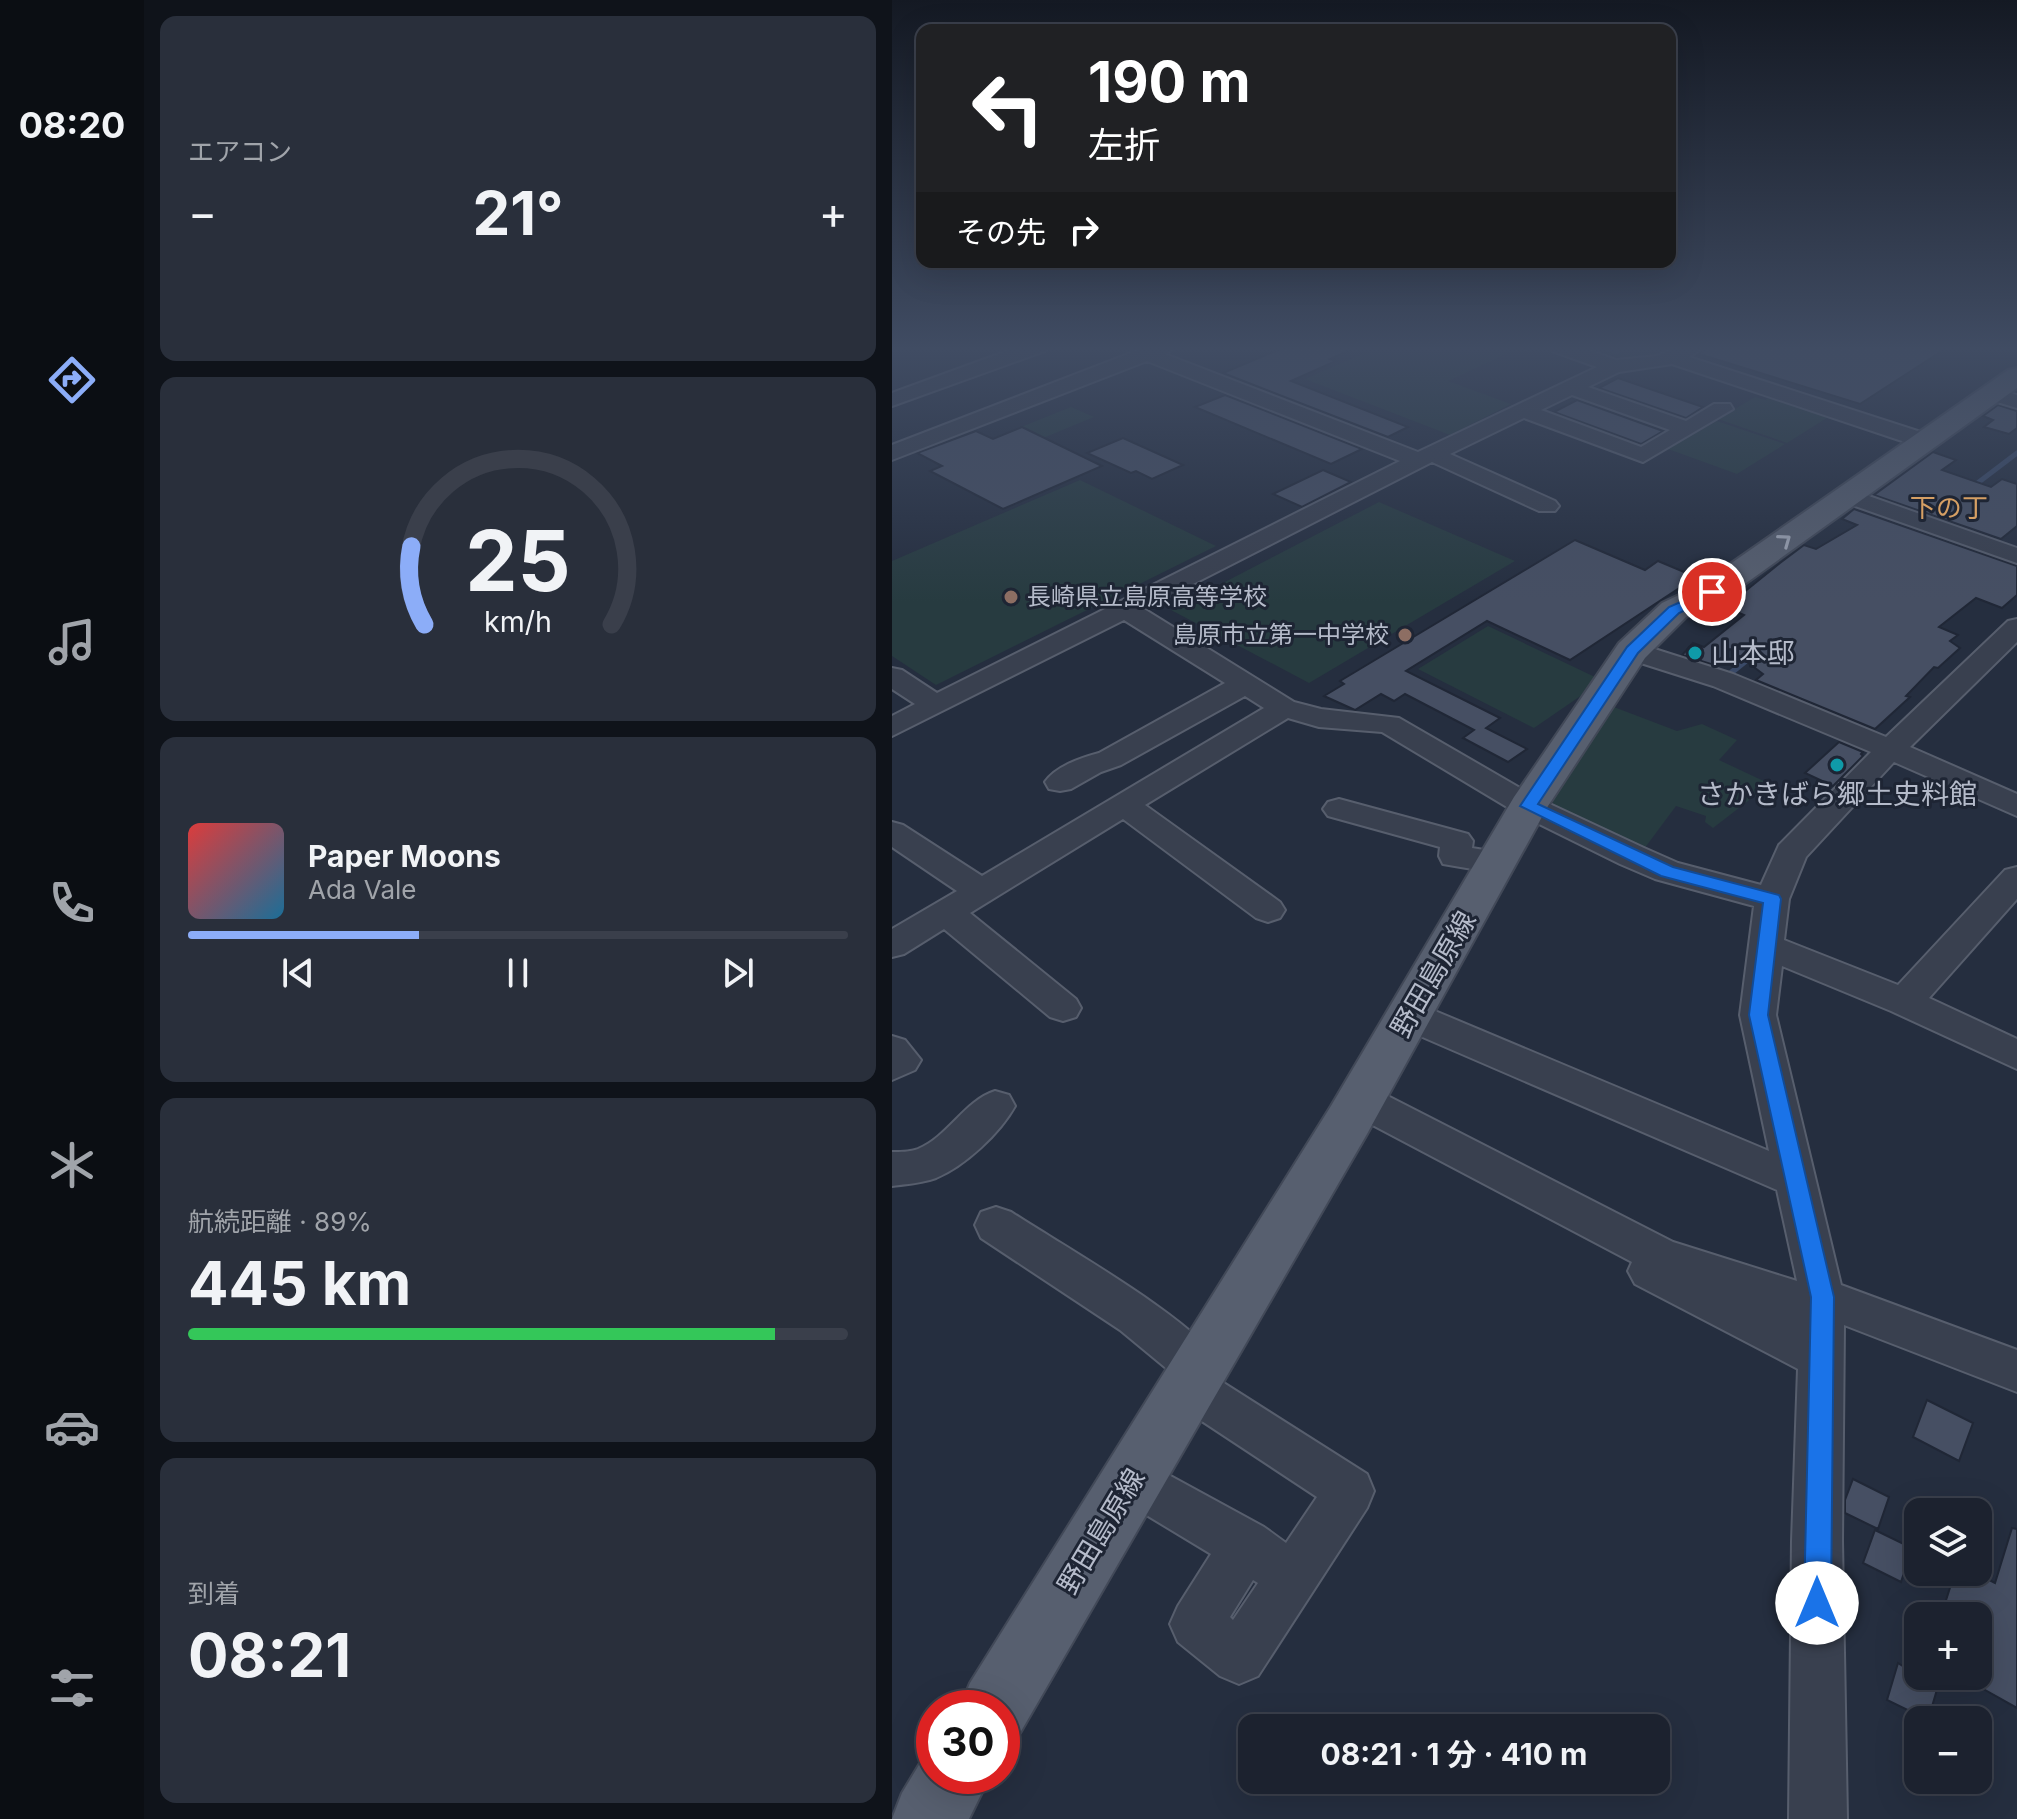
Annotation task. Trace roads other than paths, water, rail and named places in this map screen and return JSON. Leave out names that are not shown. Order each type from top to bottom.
[{"type":"main road","name":"野田島原線","points":[[1006,1690],[1355,1110],[1528,806],[1632,651],[1674,610],[1712,592],[1846,495],[1942,432]]},
{"type":"main road","points":[[928,1819],[943,1794]]},
{"type":"street","points":[[892,453],[947,432]]},
{"type":"street","points":[[1362,432],[1547,506]]},
{"type":"street","points":[[892,727],[1477,432]]},
{"type":"street","points":[[1581,432],[1643,455],[1683,432]]},
{"type":"street","points":[[1633,432],[1664,443]]},
{"type":"street","points":[[1897,432],[1925,441]]},
{"type":"street","points":[[1846,495],[2017,556]]},
{"type":"street","points":[[1125,609],[1284,708],[1319,718],[1389,724],[1528,806],[1667,871],[1772,899]]},
{"type":"street","points":[[1818,1819],[1817,1541],[1822,1297],[1758,1015],[1772,899],[1791,853],[1890,749],[2017,627]]},
{"type":"street","points":[[1632,651],[1723,680],[2017,806]]},
{"type":"street","points":[[892,676],[936,705]]},
{"type":"street","points":[[1060,782],[1090,765],[1110,759],[1245,684]]},
{"type":"street","points":[[892,945],[1284,708]]},
{"type":"street","points":[[1124,805],[1268,910]]},
{"type":"street","points":[[1339,809],[1457,841],[1455,856],[1496,862]]},
{"type":"street","points":[[892,832],[981,891]]},
{"type":"street","points":[[1904,1002],[2017,878]]},
{"type":"street","points":[[946,912],[1063,1008]]},
{"type":"street","points":[[1766,946],[1904,1002],[2017,1055]]},
{"type":"street","points":[[1410,1016],[1795,1180]]},
{"type":"street","points":[[892,1050],[902,1060],[892,1066]]},
{"type":"street","points":[[892,1169],[925,1165],[954,1146],[995,1106]]},
{"type":"street","points":[[1355,1110],[1660,1256],[1792,1301],[1822,1297],[2017,1371]]},
{"type":"street","points":[[1355,1110],[1821,1358]]},
{"type":"street","points":[[996,1225],[1136,1316],[1195,1378],[1350,1491],[1239,1657],[1196,1624],[1246,1545]]},
{"type":"street","points":[[1132,1479],[1293,1576]]},
{"type":"waterway","points":[[1971,488],[2017,453]]},
{"type":"waterway","points":[[1732,672],[1753,655]]},
{"type":"place","name":"長崎県立島原高等学校","points":[[1011,597]]},
{"type":"place","name":"島原市立第一中学校","points":[[1405,635]]},
{"type":"place","name":"山本邸","points":[[1695,653]]},
{"type":"place","name":"さかきばら郷土史料館","points":[[1837,765]]},
{"type":"district","name":"下の丁","points":[[1949,508]]}]
